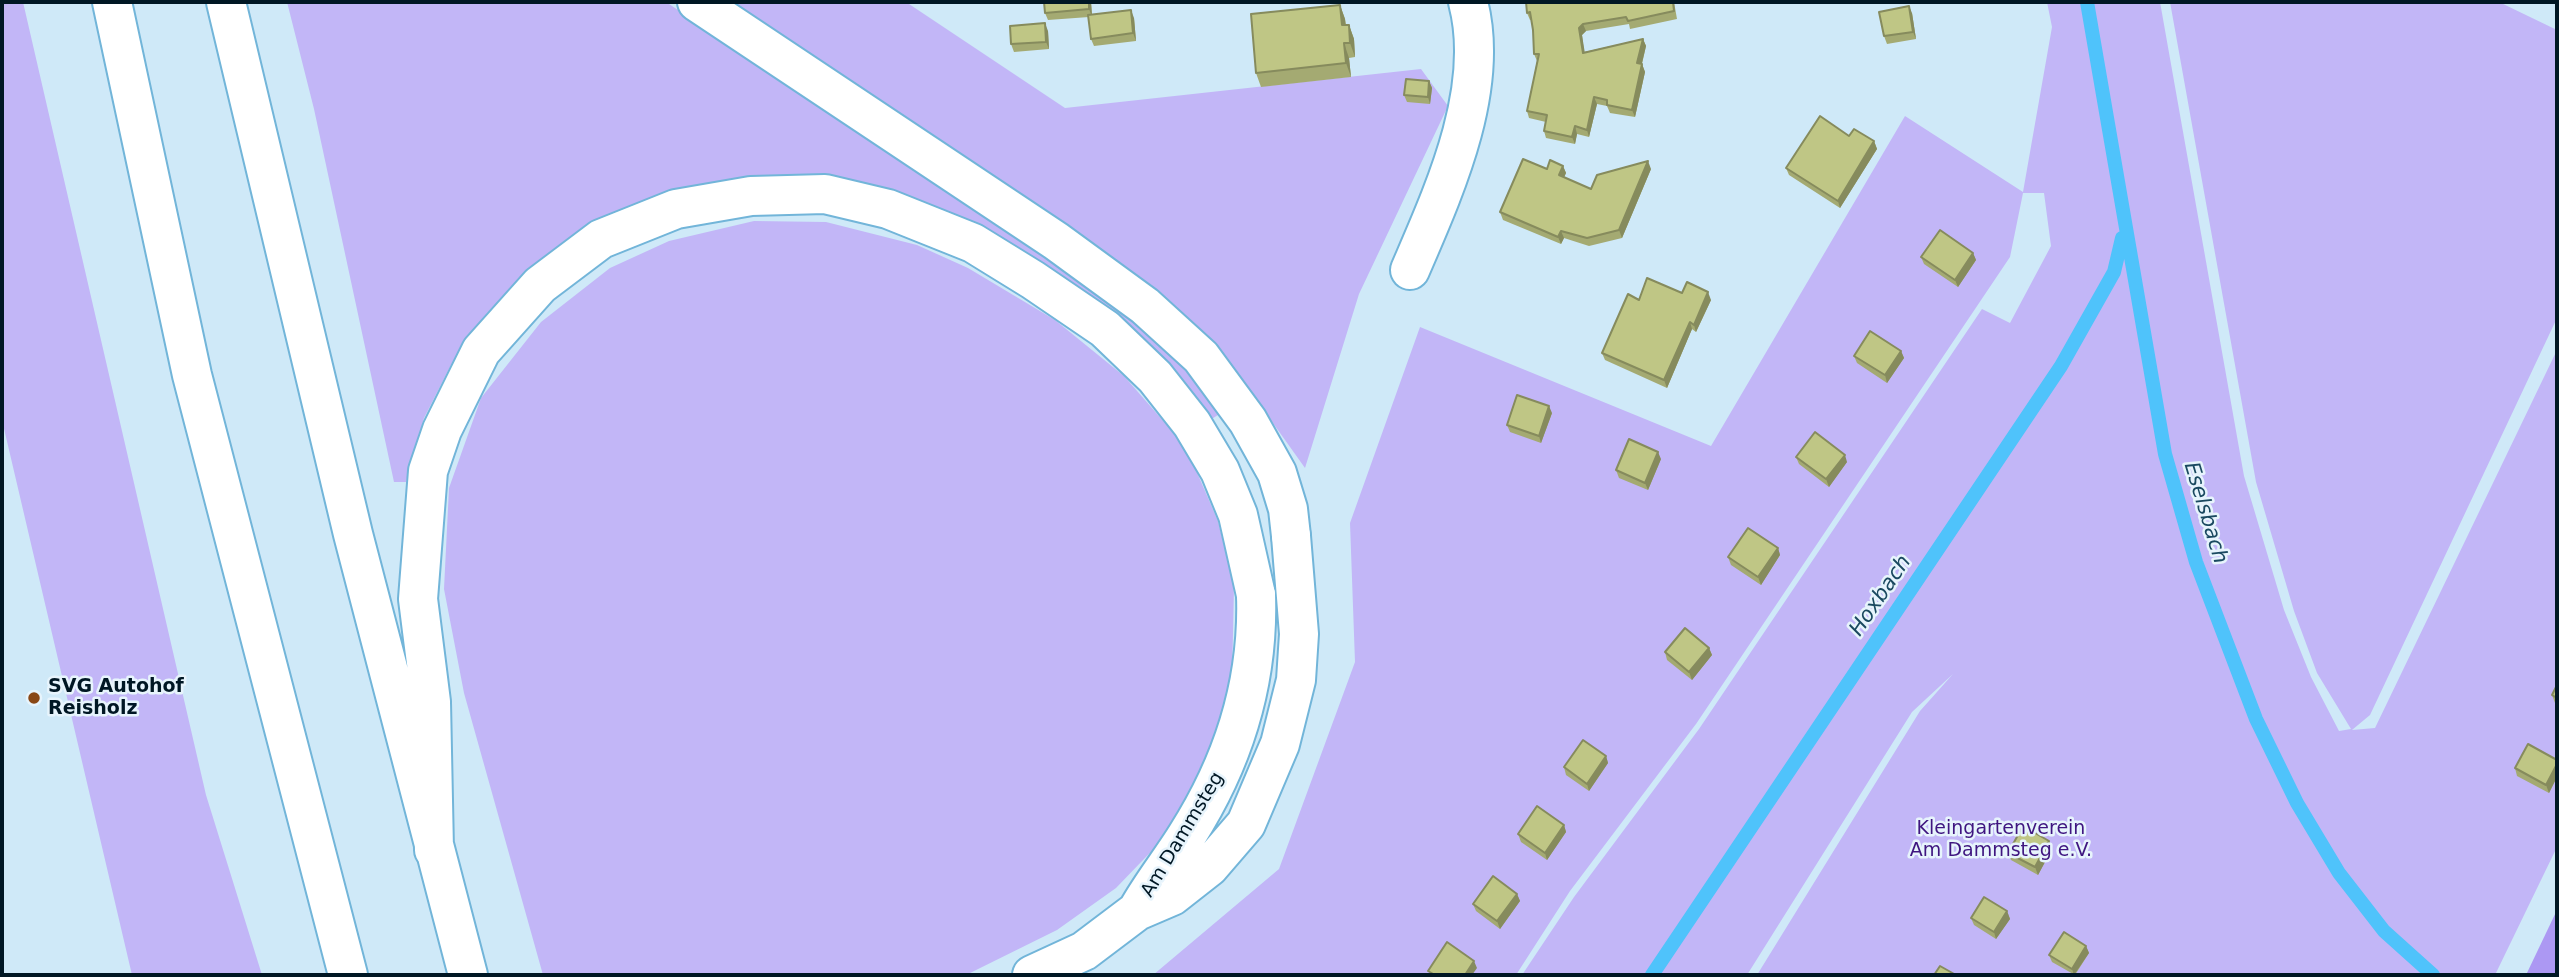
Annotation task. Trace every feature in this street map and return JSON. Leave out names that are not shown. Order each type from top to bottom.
[{"type":"main road","points":[[112,2],[192,375],[348,975]]},
{"type":"main road","points":[[226,2],[353,534],[433,850],[468,975]]},
{"type":"main road","name":"Am Dammsteg","points":[[697,2],[1056,241],[1145,306],[1200,357],[1248,421],[1277,473],[1288,509],[1292,536],[1299,634],[1296,680],[1280,744],[1267,782],[1247,824],[1209,867],[1172,896],[1137,911],[1084,951],[1032,975]]},
{"type":"main road","points":[[1410,270],[1456,153],[1474,67],[1468,2]]},
{"type":"main road","name":"Am Dammsteg","points":[[433,850],[432,702],[418,599],[428,471],[442,429],[481,351],[540,285],[601,239],[676,209],[751,196],[825,194],[888,209],[973,243],[1105,329],[1155,377],[1192,424],[1220,471],[1238,515],[1256,596],[1257,633],[1251,685],[1238,736],[1218,781],[1137,911]]},
{"type":"green space","points":[[2,2],[23,2],[206,795],[262,975],[132,975],[2,420]]},
{"type":"green space","points":[[287,2],[666,2],[1097,290],[1150,329],[1226,410],[1210,420],[1091,303],[782,179],[544,260],[488,312],[451,365],[424,418],[406,482],[394,482],[314,109]]},
{"type":"green space","points":[[728,2],[906,2],[1065,108],[1421,69],[1448,106],[1359,294],[1305,468],[1218,346],[1162,294],[1089,241]]},
{"type":"green space","name":"Kleingartenverein Am Dammsteg e.V.","points":[[2047,2],[2160,2],[2244,476],[2284,610],[2311,677],[2339,731],[2351,729],[2317,673],[2294,611],[2256,482],[2170,2],[2499,2],[2557,30],[2557,318],[2370,715],[2352,730],[2375,728],[2557,350],[2557,847],[2495,975],[1757,975],[1920,711],[1953,674],[1912,712],[1747,975],[1522,975],[1574,897],[1699,729],[1982,309],[2010,323],[2051,246],[2044,193],[2023,193],[2010,257],[1696,724],[1570,891],[1516,975],[1153,975],[1279,869],[1355,662],[1350,523],[1420,327],[1711,446],[1905,116],[2023,192],[2052,27]]},
{"type":"green space","points":[[754,221],[826,222],[917,245],[968,268],[1055,320],[1124,376],[1186,447],[1218,521],[1234,587],[1232,679],[1210,759],[1170,832],[1116,888],[1057,930],[966,975],[543,975],[464,693],[444,589],[449,488],[481,398],[541,322],[610,268],[669,241]]},
{"type":"shaded area","points":[[2557,910],[2557,975],[2526,975]]},
{"type":"building","points":[[1044,2],[1089,2],[1089,9],[1045,13]]},
{"type":"building","points":[[1526,2],[1673,2],[1674,11],[1628,21],[1626,17],[1583,24],[1579,28],[1583,53],[1643,39],[1637,63],[1642,64],[1632,110],[1607,105],[1607,100],[1594,97],[1587,130],[1575,126],[1572,137],[1544,131],[1547,115],[1527,111],[1539,54],[1534,54],[1533,30]]},
{"type":"building","points":[[1340,5],[1342,25],[1349,25],[1350,43],[1344,43],[1346,63],[1256,73],[1251,14]]},
{"type":"building","points":[[1909,6],[1913,32],[1884,36],[1879,12]]},
{"type":"building","points":[[1131,10],[1133,33],[1091,39],[1088,15]]},
{"type":"building","points":[[1045,23],[1046,42],[1011,44],[1010,26]]},
{"type":"building","points":[[1406,79],[1429,81],[1428,97],[1404,95]]},
{"type":"building","points":[[1820,116],[1849,136],[1854,129],[1874,141],[1838,201],[1786,168]]},
{"type":"building","points":[[1523,159],[1547,169],[1550,160],[1563,166],[1559,175],[1591,189],[1597,175],[1648,161],[1619,230],[1587,238],[1561,231],[1558,237],[1500,212]]},
{"type":"building","points":[[1940,230],[1973,253],[1955,280],[1921,257]]},
{"type":"building","points":[[1647,278],[1682,293],[1687,282],[1708,292],[1694,325],[1690,322],[1664,380],[1602,353],[1628,294],[1639,300]]},
{"type":"building","points":[[1870,331],[1901,351],[1885,375],[1854,356]]},
{"type":"building","points":[[1517,395],[1549,406],[1539,436],[1507,425]]},
{"type":"building","points":[[1815,432],[1845,455],[1826,479],[1796,457]]},
{"type":"building","points":[[1629,439],[1658,452],[1645,483],[1616,470]]},
{"type":"building","points":[[1748,528],[1778,548],[1758,577],[1728,557]]},
{"type":"building","points":[[1685,628],[1709,648],[1689,672],[1665,652]]},
{"type":"building","points":[[2557,685],[2557,698],[2552,695]]},
{"type":"building","points":[[1583,740],[1606,756],[1587,784],[1564,767]]},
{"type":"building","points":[[2528,744],[2557,760],[2546,785],[2515,768]]},
{"type":"building","points":[[1537,806],[1564,825],[1545,853],[1518,834]]},
{"type":"building","points":[[2023,826],[2049,841],[2035,867],[2008,853]]},
{"type":"building","points":[[1493,876],[1517,894],[1497,921],[1473,904]]},
{"type":"building","points":[[1984,897],[2007,911],[1994,932],[1971,918]]},
{"type":"building","points":[[2064,932],[2086,946],[2072,969],[2049,955]]},
{"type":"building","points":[[1447,942],[1474,961],[1465,975],[1435,975],[1428,971]]},
{"type":"building","points":[[1940,966],[1956,975],[1934,975]]},
{"type":"waterway","name":"Eselsbach","points":[[2087,2],[2165,454],[2196,562],[2256,719],[2297,803],[2339,873],[2384,931],[2433,975]]},
{"type":"waterway","name":"Hoxbach","points":[[1652,975],[2061,366],[2114,272],[2122,238]]},
{"type":"place","name":"SVG Autohof Reisholz","points":[[34,698]]}]
